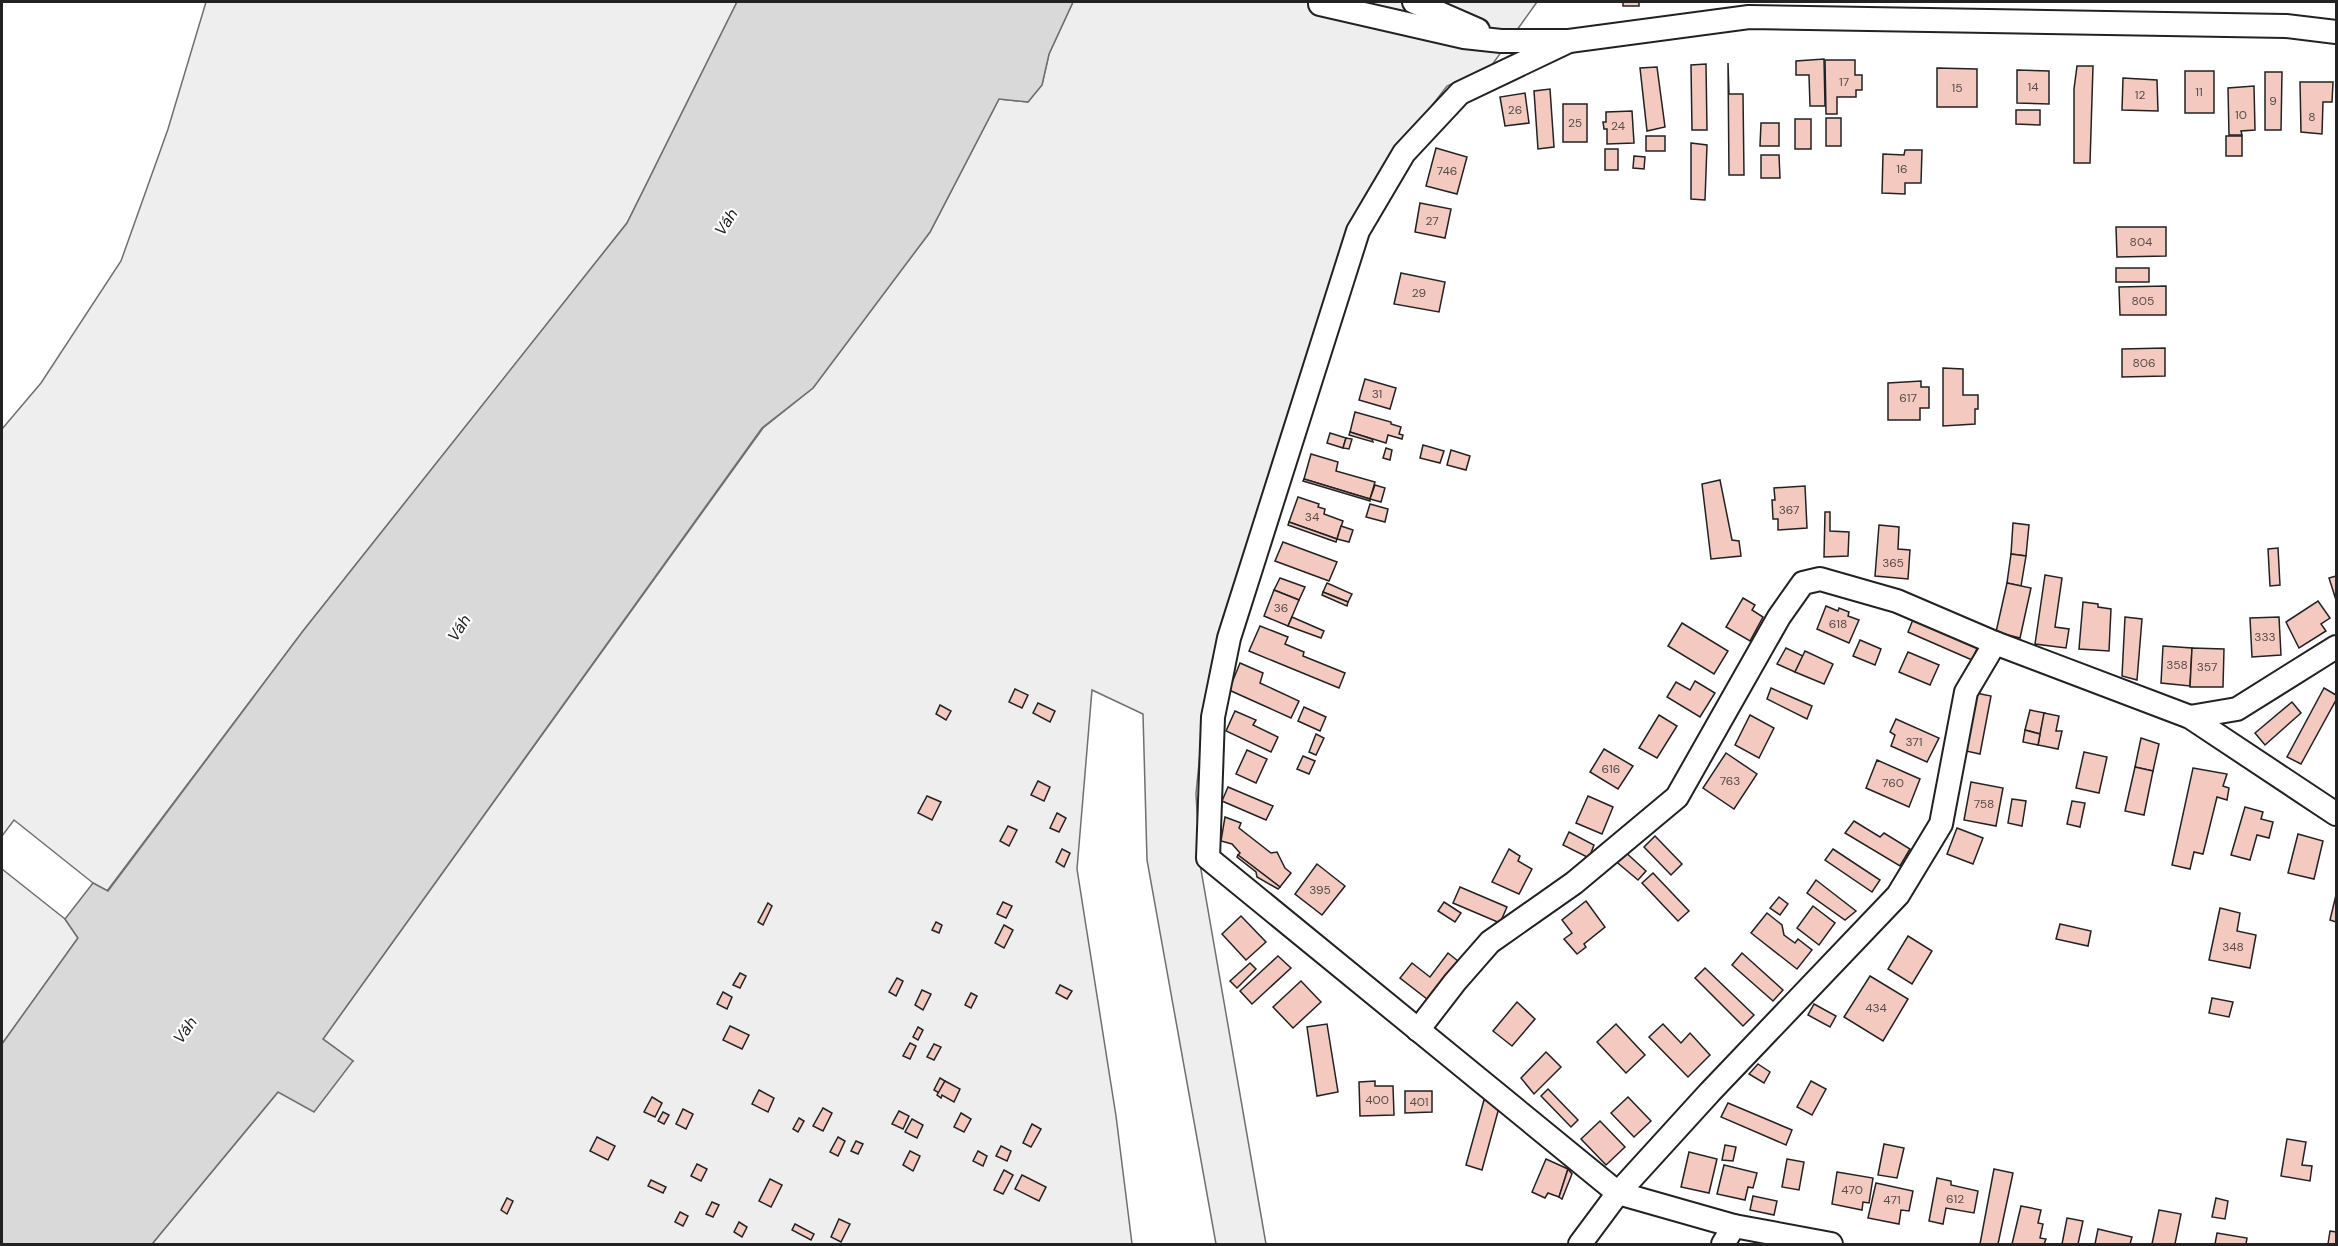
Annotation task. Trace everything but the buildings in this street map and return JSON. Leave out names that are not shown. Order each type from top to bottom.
[{"type":"street","points":[[1414,2],[1501,41]]},
{"type":"street","points":[[1320,4],[1464,37],[1501,41],[1569,41],[1749,17],[2286,26],[2337,32]]},
{"type":"street","points":[[1569,41],[1460,93],[1404,153],[1358,231],[1229,638],[1214,717],[1208,858],[1618,1193],[1729,1235],[1831,1245]]},
{"type":"street","points":[[1418,1030],[1490,942],[1574,883],[1677,797],[1779,617],[1803,583],[1820,579],[1896,601],[1995,643],[2190,717],[2337,814]]},
{"type":"street","points":[[1580,1245],[1618,1193],[1710,1092],[1898,895],[1941,824],[1966,692],[1995,643]]},
{"type":"street","points":[[2190,717],[2237,709],[2337,647]]},
{"type":"shaded area","points":[[206,2],[737,2],[627,223],[303,631],[107,891],[93,883],[14,820],[2,836],[2,429],[41,383],[121,261],[168,129]]},
{"type":"shaded area","points":[[1073,2],[1537,2],[1492,65],[1447,86],[1398,149],[1204,712],[1196,794],[1200,864],[1266,1244],[1216,1244],[1147,860],[1143,714],[1092,690],[1077,869],[1116,1116],[1132,1244],[152,1244],[278,1092],[353,1061],[323,1039],[763,428],[813,388],[930,232],[999,99],[1028,102],[1042,85],[1049,54]]},
{"type":"shaded area","points":[[2,869],[65,919],[78,938],[2,1044]]},
{"type":"water","name":"Váh","points":[[737,2],[1073,2],[1049,54],[1042,85],[1028,102],[999,99],[930,232],[813,388],[762,428],[323,1039],[353,1061],[314,1112],[278,1092],[152,1244],[2,1244],[2,1044],[78,938],[65,919],[93,883],[108,891],[303,631],[627,223]]}]
